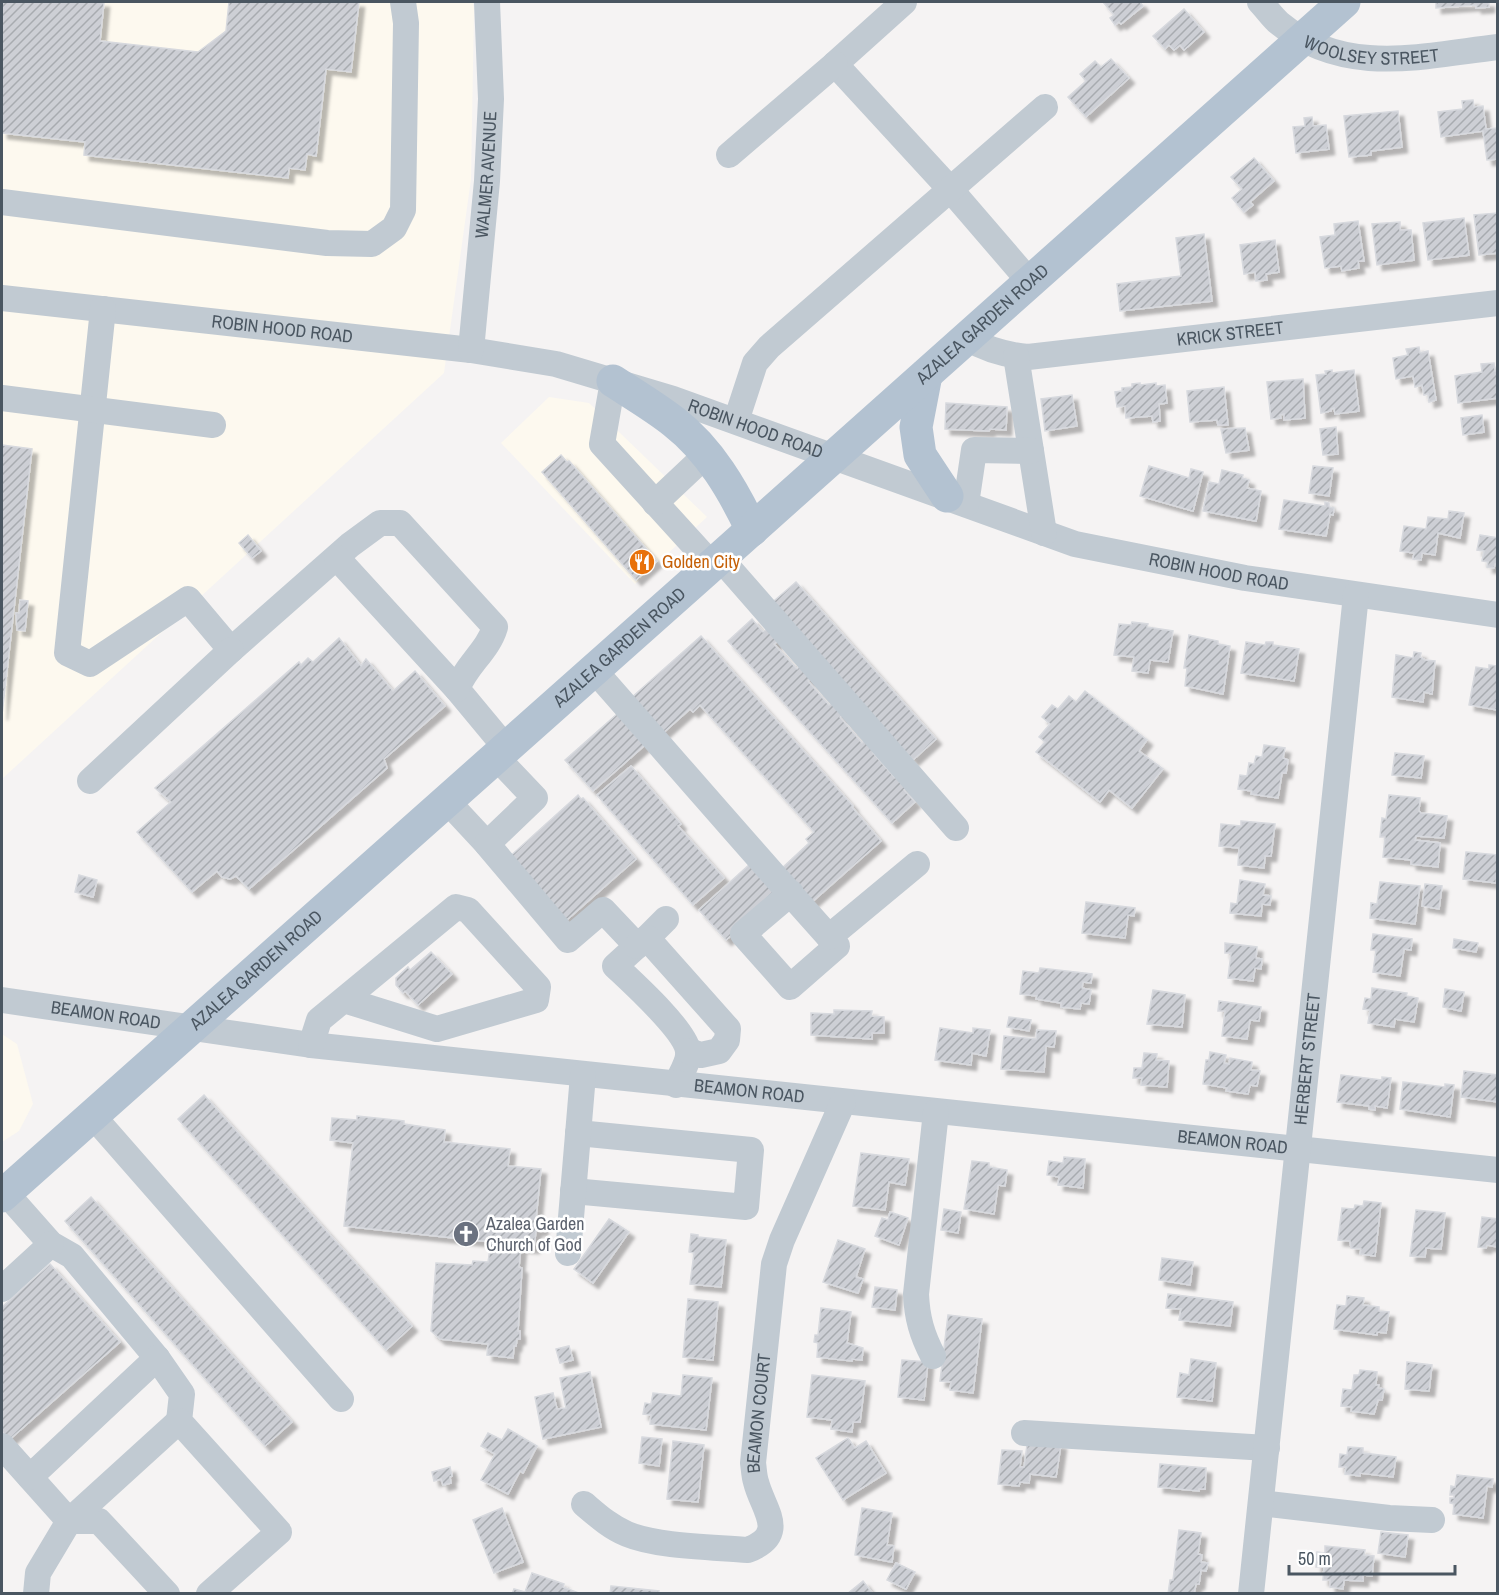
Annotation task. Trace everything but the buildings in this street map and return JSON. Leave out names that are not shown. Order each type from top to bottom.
[{"type":"main road","name":"AZALEA GARDEN ROAD","points":[[6,1185],[92,1114],[447,801],[1344,2]]},
{"type":"main road","points":[[926,375],[916,427],[920,455],[956,500]]},
{"type":"main road","points":[[613,381],[674,422],[706,455],[735,495],[752,530]]},
{"type":"street","points":[[2,202],[327,243],[372,244],[394,228],[403,210],[406,23],[403,2]]},
{"type":"street","name":"WALMER AVENUE","points":[[471,350],[488,170],[491,99],[487,2]]},
{"type":"street","points":[[729,155],[904,2]]},
{"type":"street","name":"WOOLSEY STREET","points":[[1260,2],[1278,22],[1302,38],[1340,54],[1391,60],[1497,47]]},
{"type":"street","points":[[835,64],[950,189],[1030,282]]},
{"type":"street","points":[[736,422],[755,363],[769,347],[1045,107]]},
{"type":"street","name":"ROBIN HOOD ROAD","points":[[2,298],[471,350],[556,364],[736,422],[1075,544],[1245,578],[1497,615]]},
{"type":"street","name":"KRICK STREET","points":[[967,338],[1000,354],[1040,356],[1497,303]]},
{"type":"street","points":[[103,309],[67,653],[90,664],[188,599],[231,650]]},
{"type":"street","points":[[1016,356],[1044,532]]},
{"type":"street","points":[[613,381],[602,444],[655,503],[716,562],[956,828]]},
{"type":"street","points":[[2,398],[213,425]]},
{"type":"street","points":[[956,500],[974,450],[1031,451]]},
{"type":"street","points":[[655,503],[706,455]]},
{"type":"street","points":[[90,781],[231,650],[350,545],[380,522],[400,523],[495,627],[492,638],[462,676],[457,689]]},
{"type":"street","points":[[337,558],[457,689],[535,798],[487,844]]},
{"type":"street","name":"HERBERT STREET","points":[[1251,1593],[1356,595]]},
{"type":"street","points":[[594,670],[829,936],[837,946],[790,987],[743,934],[791,893]]},
{"type":"street","points":[[447,801],[568,939],[603,910],[642,942],[728,1029],[728,1040],[719,1051],[701,1055],[688,1051]]},
{"type":"street","points":[[829,936],[917,864]]},
{"type":"street","points":[[311,1045],[319,1020],[456,907],[468,910],[538,987],[536,1000],[437,1029],[344,1000]]},
{"type":"street","points":[[666,919],[615,966],[679,1032],[688,1051],[686,1064],[676,1085]]},
{"type":"street","name":"BEAMON ROAD","points":[[2,1000],[311,1045],[1497,1170]]},
{"type":"street","points":[[568,1253],[583,1075]]},
{"type":"street","name":"BEAMON COURT","points":[[584,1504],[604,1521],[627,1534],[652,1541],[748,1550],[759,1546],[767,1537],[771,1528],[771,1518],[756,1483],[753,1463],[774,1264],[782,1240],[843,1102]]},
{"type":"street","points":[[933,1356],[922,1336],[917,1317],[916,1294],[936,1112]]},
{"type":"street","points":[[92,1114],[341,1399]]},
{"type":"street","points":[[573,1191],[746,1207],[751,1150],[578,1133]]},
{"type":"street","points":[[6,1185],[51,1244],[72,1256],[157,1358],[182,1394],[179,1421],[69,1521],[38,1573],[36,1593]]},
{"type":"street","points":[[2,1289],[51,1244]]},
{"type":"street","points":[[30,1477],[157,1358]]},
{"type":"street","points":[[179,1421],[279,1532],[209,1593]]},
{"type":"street","points":[[1024,1433],[1267,1449]]},
{"type":"street","points":[[2,1446],[69,1521],[99,1521],[167,1593]]},
{"type":"street","points":[[1261,1503],[1389,1518],[1432,1520]]},
{"type":"shaded area","points":[[2,2],[473,2],[474,10],[471,179],[444,373],[2,779]]},
{"type":"shaded area","points":[[549,397],[589,403],[707,517],[635,584],[501,443]]},
{"type":"shaded area","points":[[2,1034],[17,1044],[33,1104],[19,1131],[2,1142]]},
{"type":"place","name":"Golden City","points":[[642,562]]},
{"type":"place","name":"Azalea Garden Church of God","points":[[466,1234]]}]
